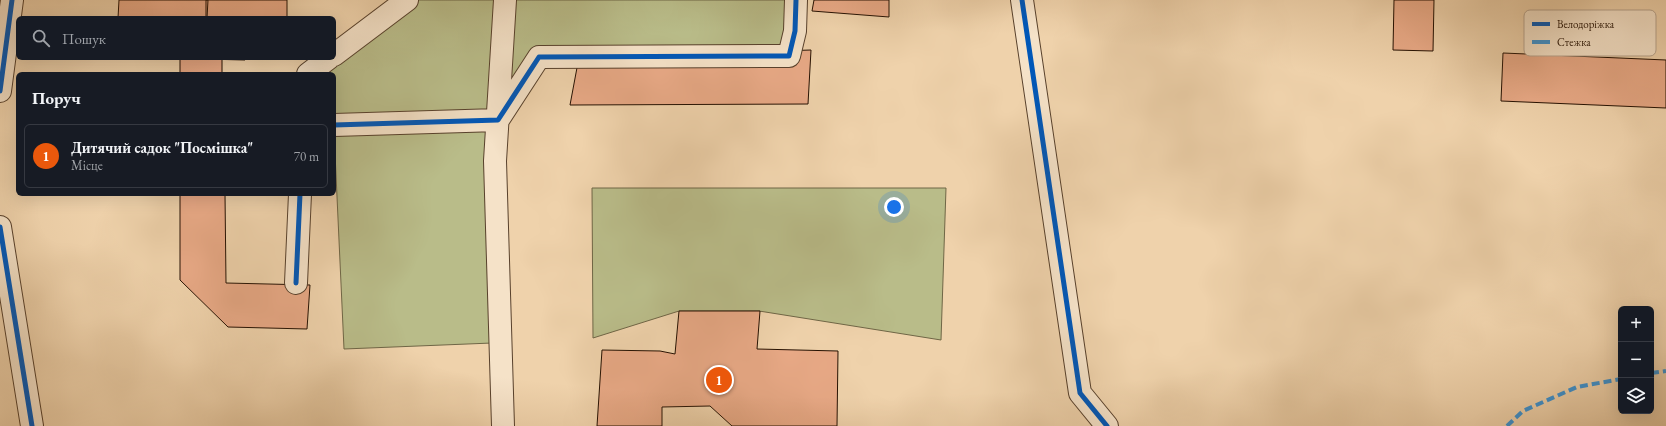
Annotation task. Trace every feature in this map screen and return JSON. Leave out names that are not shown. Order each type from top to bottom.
[{"type":"street","points":[[0,91],[12,0]]},
{"type":"street","points":[[336,53],[407,0]]},
{"type":"street","points":[[503,426],[495,161],[505,0]]},
{"type":"street","points":[[498,120],[539,57],[789,56],[795,31],[796,0]]},
{"type":"street","points":[[1022,0],[1080,393],[1107,426]]},
{"type":"street","points":[[311,72],[326,60]]},
{"type":"street","points":[[336,125],[498,120]]},
{"type":"street","points":[[296,283],[300,196]]},
{"type":"street","points":[[0,227],[32,426]]},
{"type":"green space","points":[[407,0],[793,0],[789,56],[539,57],[498,120],[336,125],[336,72],[311,72],[327,60],[336,60],[336,53]]},
{"type":"green space","points":[[486,127],[492,343],[344,349],[336,175],[336,131]]},
{"type":"green space","points":[[592,188],[946,188],[941,340],[759,311],[679,311],[593,338]]},
{"type":"building","points":[[119,0],[208,0],[207,16],[118,16]]},
{"type":"building","points":[[206,0],[287,0],[287,16],[206,16]]},
{"type":"building","points":[[814,0],[889,0],[889,17],[812,11]]},
{"type":"building","points":[[1394,0],[1434,0],[1433,51],[1393,50]]},
{"type":"building","points":[[811,50],[808,104],[570,105],[579,57]]},
{"type":"building","points":[[1503,53],[1524,54],[1524,56],[1573,56],[1666,60],[1666,108],[1501,101]]},
{"type":"building","points":[[180,60],[222,60],[222,72],[180,72]]},
{"type":"building","points":[[180,196],[225,196],[226,283],[310,285],[307,329],[228,327],[180,280]]},
{"type":"building","points":[[679,311],[760,311],[757,349],[838,351],[837,426],[732,426],[710,406],[662,407],[662,426],[597,426],[602,350],[660,351],[675,354]]},
{"type":"marked path","points":[[1654,373],[1666,371]]},
{"type":"marked path","points":[[1507,426],[1523,411],[1577,387],[1618,380]]},
{"type":"cycle path","points":[[0,91],[12,0]]},
{"type":"cycle path","points":[[336,125],[498,120],[539,57],[789,56],[795,31],[796,0]]},
{"type":"cycle path","points":[[1022,0],[1080,393],[1107,426]]},
{"type":"cycle path","points":[[296,283],[300,196]]},
{"type":"cycle path","points":[[0,227],[32,426]]},
{"type":"place","name":"Дитячий садок \"Посмішка\"","points":[[719,380]]}]
